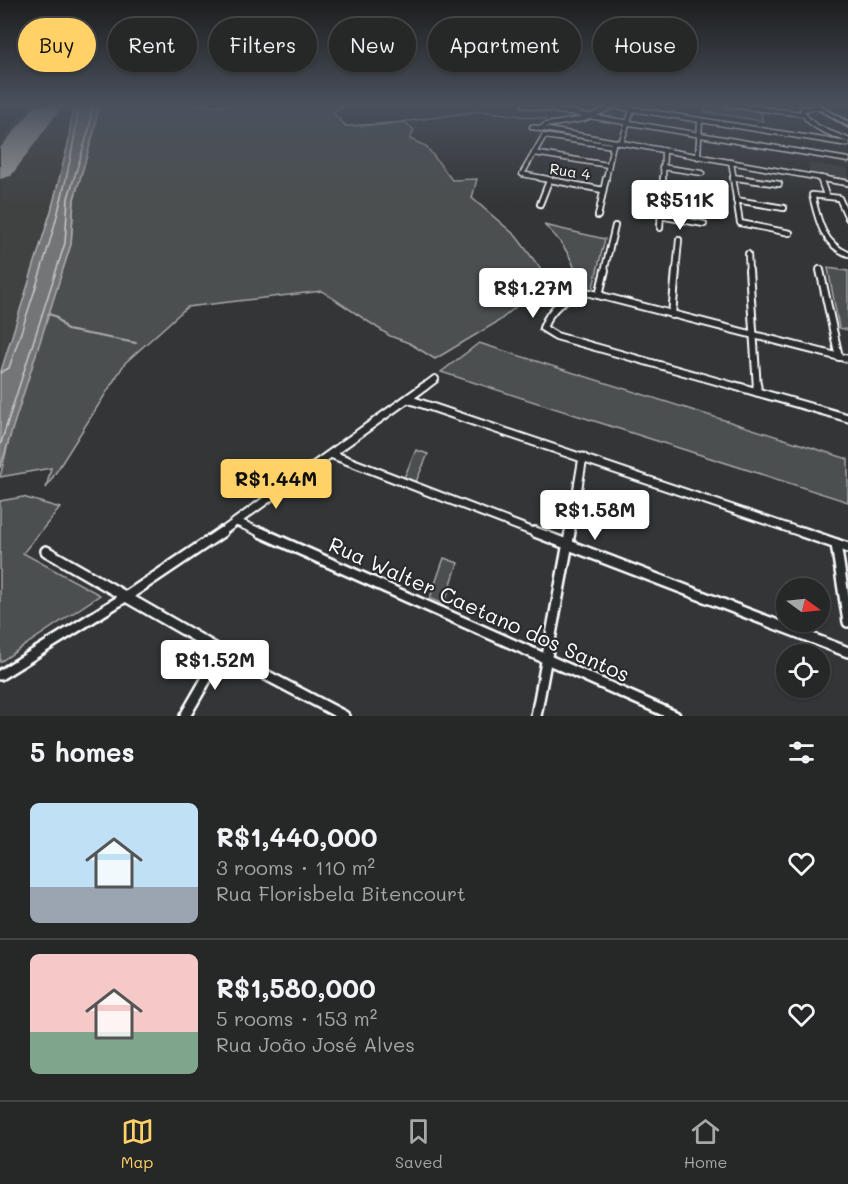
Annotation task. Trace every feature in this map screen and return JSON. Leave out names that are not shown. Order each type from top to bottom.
[{"type":"street","points":[[545,138],[534,153],[608,165]]},
{"type":"street","points":[[567,138],[621,143],[848,183]]},
{"type":"street","points":[[586,138],[613,144]]},
{"type":"street","points":[[621,143],[622,138]]},
{"type":"street","points":[[698,157],[699,138]]},
{"type":"street","points":[[719,138],[848,160]]},
{"type":"street","points":[[823,138],[848,142]]},
{"type":"street","points":[[598,216],[613,144]]},
{"type":"street","points":[[660,228],[664,151]]},
{"type":"street","name":"Rua 4","points":[[534,153],[523,175],[603,189]]},
{"type":"street","points":[[730,162],[741,224],[790,233]]},
{"type":"street","points":[[662,167],[702,173]]},
{"type":"street","points":[[733,177],[778,184]]},
{"type":"street","points":[[820,178],[826,195]]},
{"type":"street","points":[[540,204],[549,181]]},
{"type":"street","points":[[661,190],[704,196]]},
{"type":"street","points":[[848,218],[839,198],[813,194],[827,242],[833,249],[848,254]]},
{"type":"street","points":[[736,200],[784,208]]},
{"type":"street","points":[[660,216],[704,224]]},
{"type":"street","points":[[599,295],[615,226]]},
{"type":"street","points":[[672,315],[679,240]]},
{"type":"street","points":[[748,254],[757,392]]},
{"type":"street","points":[[820,269],[839,357]]},
{"type":"street","points":[[848,359],[599,295],[578,292],[564,300],[548,317],[543,328],[556,336],[848,418]]},
{"type":"street","points":[[0,675],[127,596],[237,522],[333,455],[435,379]]},
{"type":"street","points":[[408,399],[848,548]]},
{"type":"street","points":[[333,455],[848,652]]},
{"type":"street","points":[[536,716],[548,662],[583,457]]},
{"type":"street","name":"Rua Walter Caetano dos Santos","points":[[237,522],[548,662],[675,716]]},
{"type":"street","points":[[836,544],[848,622]]},
{"type":"street","points":[[46,551],[222,652],[344,716]]},
{"type":"street","points":[[185,716],[222,652]]},
{"type":"shaded area","points":[[2,138],[69,138],[51,211],[0,374],[0,141]]},
{"type":"shaded area","points":[[92,138],[410,138],[426,146],[452,180],[477,179],[472,198],[516,236],[540,268],[530,295],[499,321],[435,359],[409,343],[390,336],[322,291],[187,307],[125,363],[46,488],[51,468],[0,477],[16,411],[71,244],[74,199]]},
{"type":"shaded area","points":[[808,163],[848,169],[848,181],[810,174]]},
{"type":"shaded area","points":[[544,225],[605,239],[592,291],[579,287],[578,278],[568,253]]},
{"type":"shaded area","points":[[828,268],[848,271],[848,330],[839,328]]},
{"type":"shaded area","points":[[479,343],[848,459],[848,502],[441,372]]},
{"type":"shaded area","points":[[416,450],[428,454],[415,484],[403,480]]},
{"type":"shaded area","points":[[23,497],[60,508],[23,553],[100,595],[0,662],[0,501]]},
{"type":"shaded area","points":[[444,558],[458,563],[444,605],[430,598]]},
{"type":"water","points":[[69,138],[92,138],[74,199],[71,244],[0,468],[0,374],[51,211]]},
{"type":"waterway","points":[[48,314],[55,316],[67,330],[136,343]]},
{"type":"runway","points":[[0,169],[24,138]]}]
